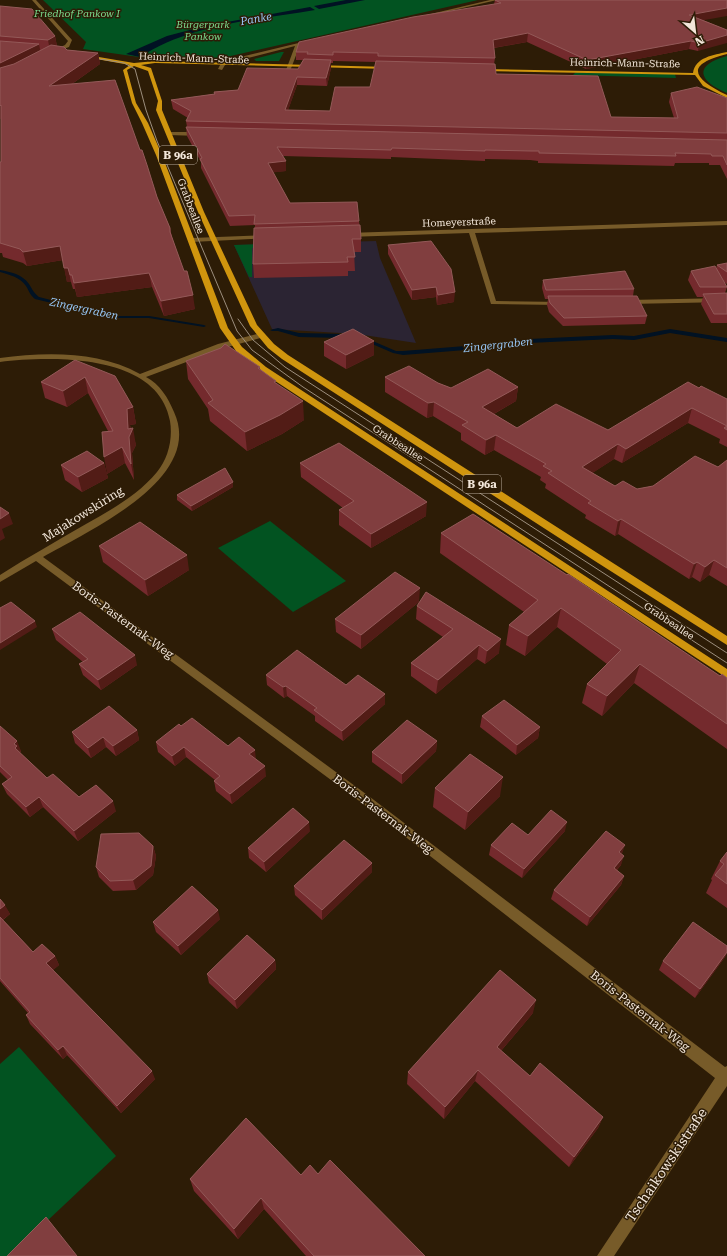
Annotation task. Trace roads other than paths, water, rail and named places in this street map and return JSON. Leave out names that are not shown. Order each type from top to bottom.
[{"type":"main road","points":[[54,53],[67,54]]},
{"type":"main road","points":[[727,53],[705,59],[698,64],[697,77],[713,91],[727,97]]},
{"type":"main road","name":"B 96a","points":[[80,56],[115,60],[132,64]]},
{"type":"main road","name":"Heinrich-Mann-Straße","points":[[132,64],[155,62],[289,68]]},
{"type":"main road","name":"Heinrich-Mann-Straße","points":[[132,64],[220,69],[289,68],[395,70]]},
{"type":"main road","name":"Grabbeallee","points":[[727,641],[594,557],[285,357],[260,335],[254,326],[212,239],[159,110],[160,102],[149,69],[132,64],[124,70],[134,101],[145,123],[192,240],[224,328],[233,342],[263,369],[727,674]]},
{"type":"main road","name":"Heinrich-Mann-Straße","points":[[482,70],[555,74]]},
{"type":"main road","name":"Heinrich-Mann-Straße","points":[[478,74],[697,77]]},
{"type":"street","points":[[34,0],[70,41],[67,46],[54,53],[46,54]]},
{"type":"street","points":[[416,18],[494,0]]},
{"type":"street","points":[[220,69],[223,64],[239,58],[317,40]]},
{"type":"street","points":[[289,68],[298,46],[296,45]]},
{"type":"street","points":[[169,133],[206,134]]},
{"type":"street","name":"Homeyerstraße","points":[[340,235],[727,223]]},
{"type":"street","points":[[471,232],[493,303],[565,302]]},
{"type":"street","points":[[192,240],[277,237]]},
{"type":"street","points":[[621,302],[727,300]]},
{"type":"street","points":[[141,376],[233,342],[260,335]]},
{"type":"street","name":"Majakowskiring","points":[[0,360],[42,356],[68,357],[100,361],[118,366],[141,376],[158,388],[166,399],[172,414],[175,435],[169,459],[159,474],[145,488],[113,512],[0,579]]},
{"type":"street","name":"Boris-Pasternak-Weg","points":[[37,557],[366,800],[726,1075]]},
{"type":"street","name":"Tschaikowskistraße","points":[[605,1256],[726,1075]]},
{"type":"water","points":[[346,0],[365,0],[319,9],[314,6]]},
{"type":"water","name":"Panke","points":[[310,7],[315,10],[202,30],[160,46],[140,57],[126,54],[167,36],[205,26]]},
{"type":"waterway","name":"Zingergraben","points":[[0,271],[24,280],[33,295],[37,298],[114,317],[149,317],[204,326]]},
{"type":"waterway","name":"Zingergraben","points":[[272,330],[278,329],[299,335],[344,336]]},
{"type":"waterway","name":"Zingergraben","points":[[366,340],[395,352],[403,353],[503,345],[529,341],[613,337],[634,338],[670,331],[727,340]]},
{"type":"tram line","points":[[88,57],[124,63],[135,69],[146,110],[157,141],[237,331],[252,350],[303,387],[727,663]]},
{"type":"tram line","points":[[238,319],[253,340],[285,367],[727,653]]},
{"type":"park label","name":"Friedhof Pankow I","points":[[77,13]]},
{"type":"park label","name":"Bürgerpark Pankow","points":[[203,30]]}]
